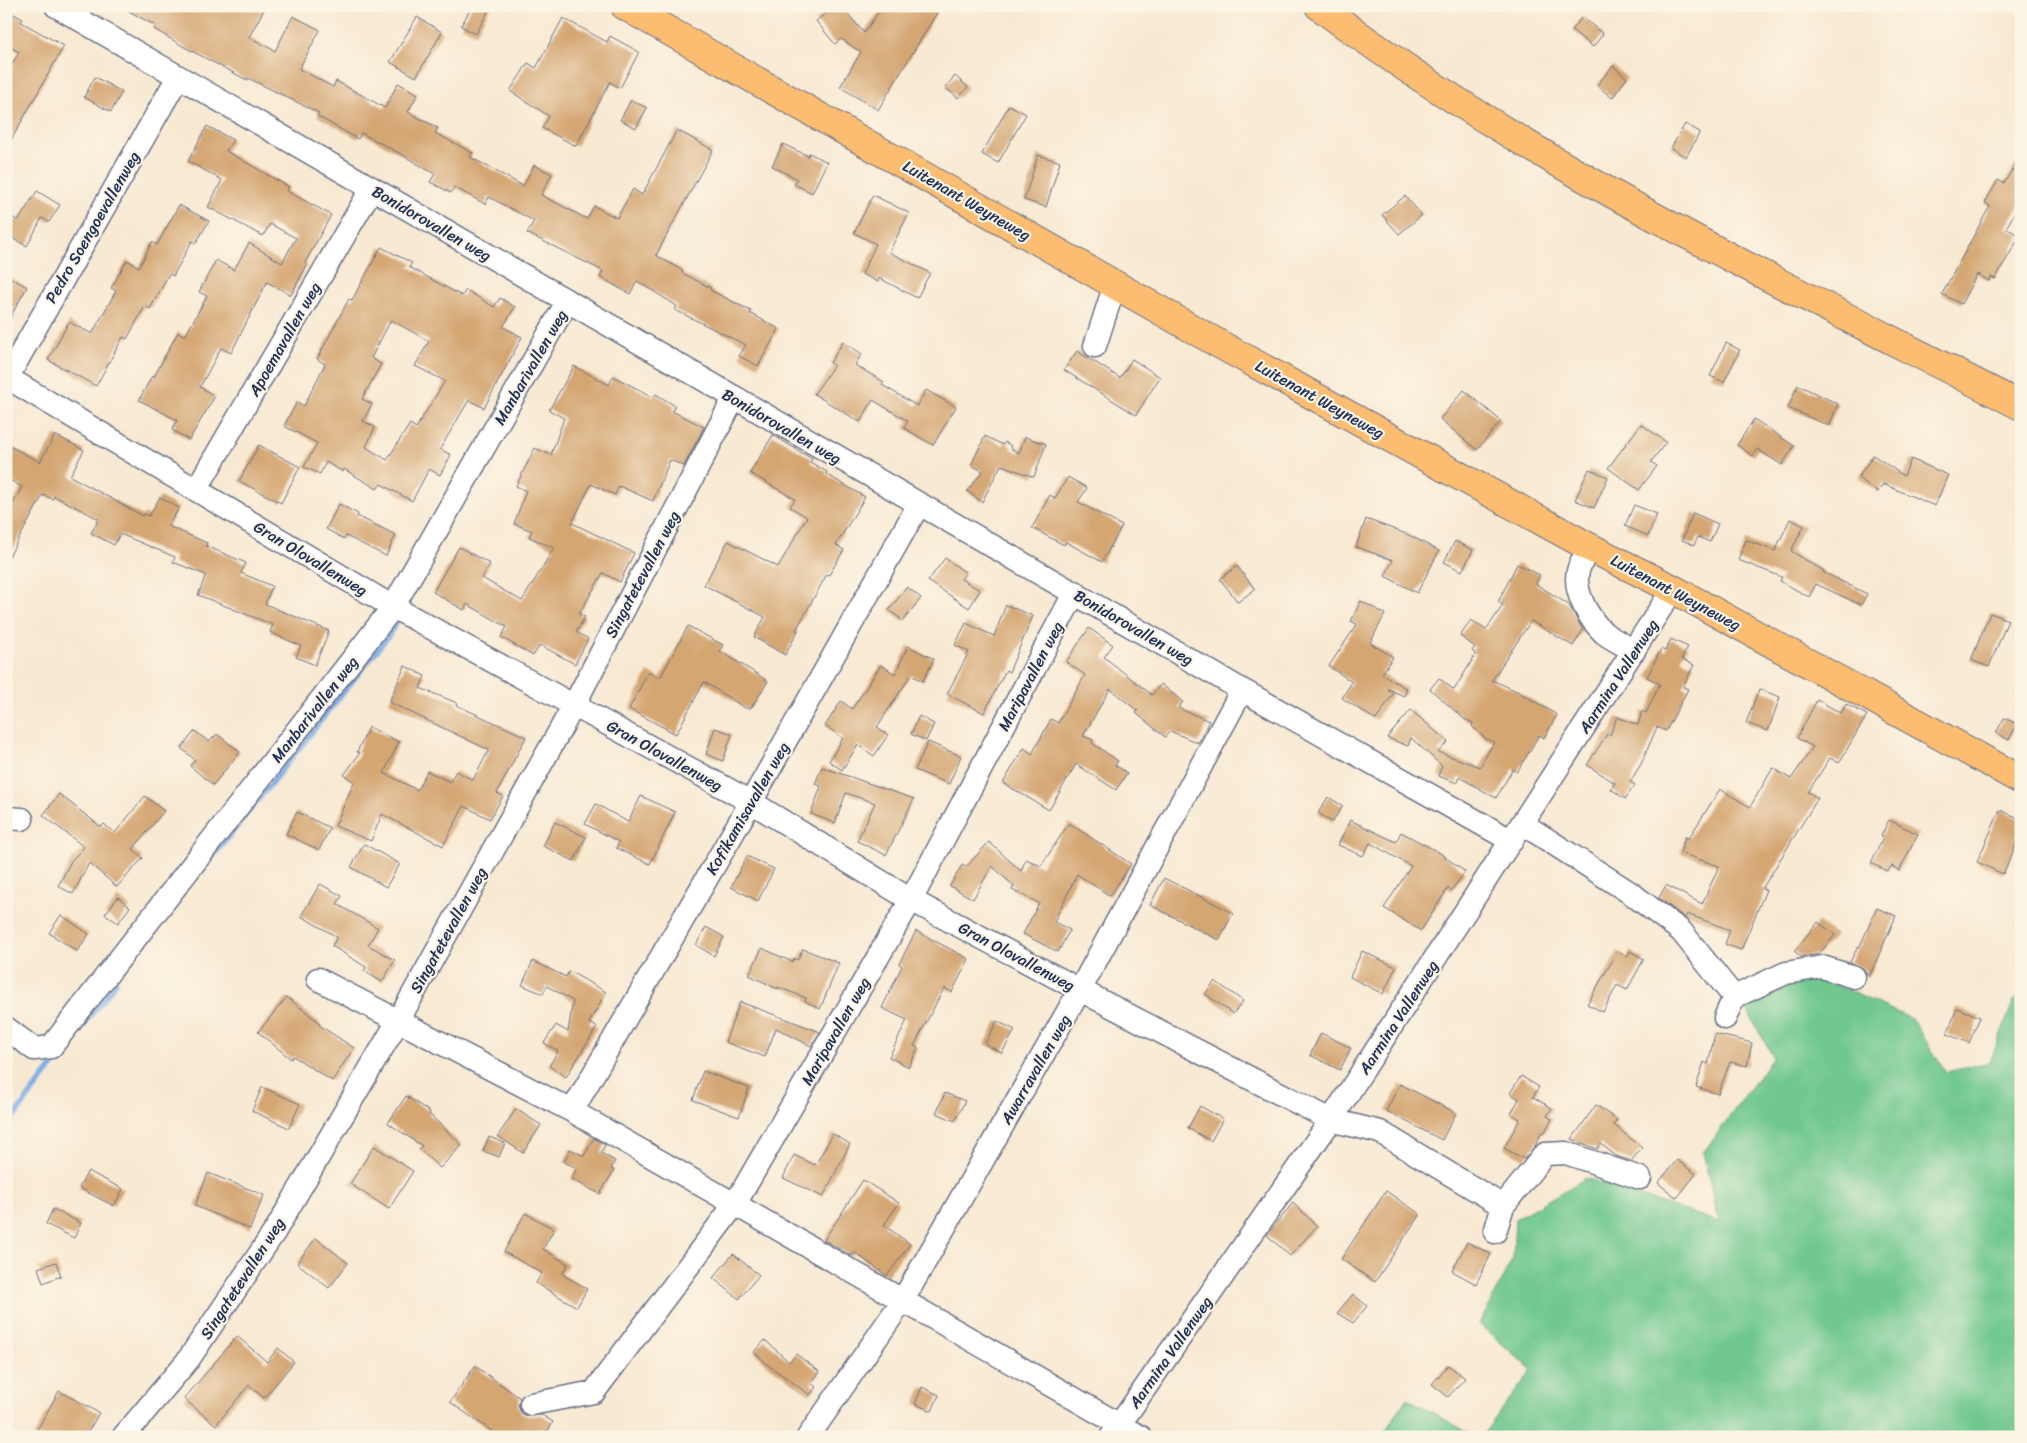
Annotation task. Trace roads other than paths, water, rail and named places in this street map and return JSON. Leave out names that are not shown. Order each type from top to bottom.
[{"type":"main road","name":"Luitenant Weyneweg","points":[[625,6],[1221,345],[1589,547],[1673,589],[2021,780]]},
{"type":"main road","points":[[1319,6],[1472,112],[1625,201],[2021,406]]},
{"type":"street","name":"Bonidorovallen weg","points":[[56,6],[1242,690],[1517,832],[1632,894],[1681,931],[1734,997]]},
{"type":"street","name":"Pedro Soengoevallenweg","points":[[7,377],[178,77]]},
{"type":"street","name":"Apoemavallen weg","points":[[196,490],[372,188]]},
{"type":"street","points":[[1095,346],[1115,284]]},
{"type":"street","name":"Manbarivallen weg","points":[[6,1028],[34,1049],[51,1047],[393,607],[567,302]]},
{"type":"street","name":"Gran Olovallenweg","points":[[7,377],[393,607],[751,802],[911,900],[1331,1120],[1380,1132],[1502,1206]]},
{"type":"street","name":"Singatetevallen weg","points":[[123,1437],[188,1360],[275,1231],[398,1021],[574,705],[734,398]]},
{"type":"street","name":"Kofikamisavallen weg","points":[[572,1111],[751,802],[919,504]]},
{"type":"street","points":[[1589,547],[1578,569],[1576,585],[1578,592],[1588,612],[1604,633],[1634,651]]},
{"type":"street","name":"Aarmina Vallenweg","points":[[1116,1430],[1331,1120],[1673,589]]},
{"type":"street","name":"Maripavallen weg","points":[[531,1404],[594,1392],[736,1204],[911,900],[1075,592]]},
{"type":"street","name":"Awarravallen weg","points":[[808,1437],[903,1300],[1080,990],[1242,690]]},
{"type":"street","points":[[1725,1018],[1734,997],[1786,973],[1822,967],[1854,977]]},
{"type":"street","points":[[318,979],[572,1111],[903,1300],[1116,1430],[1141,1437]]},
{"type":"street","points":[[1494,1232],[1502,1206],[1546,1154],[1566,1153],[1640,1178]]},
{"type":"waterway","points":[[210,860],[389,635],[399,617]]},
{"type":"waterway","points":[[6,1127],[116,982]]}]
